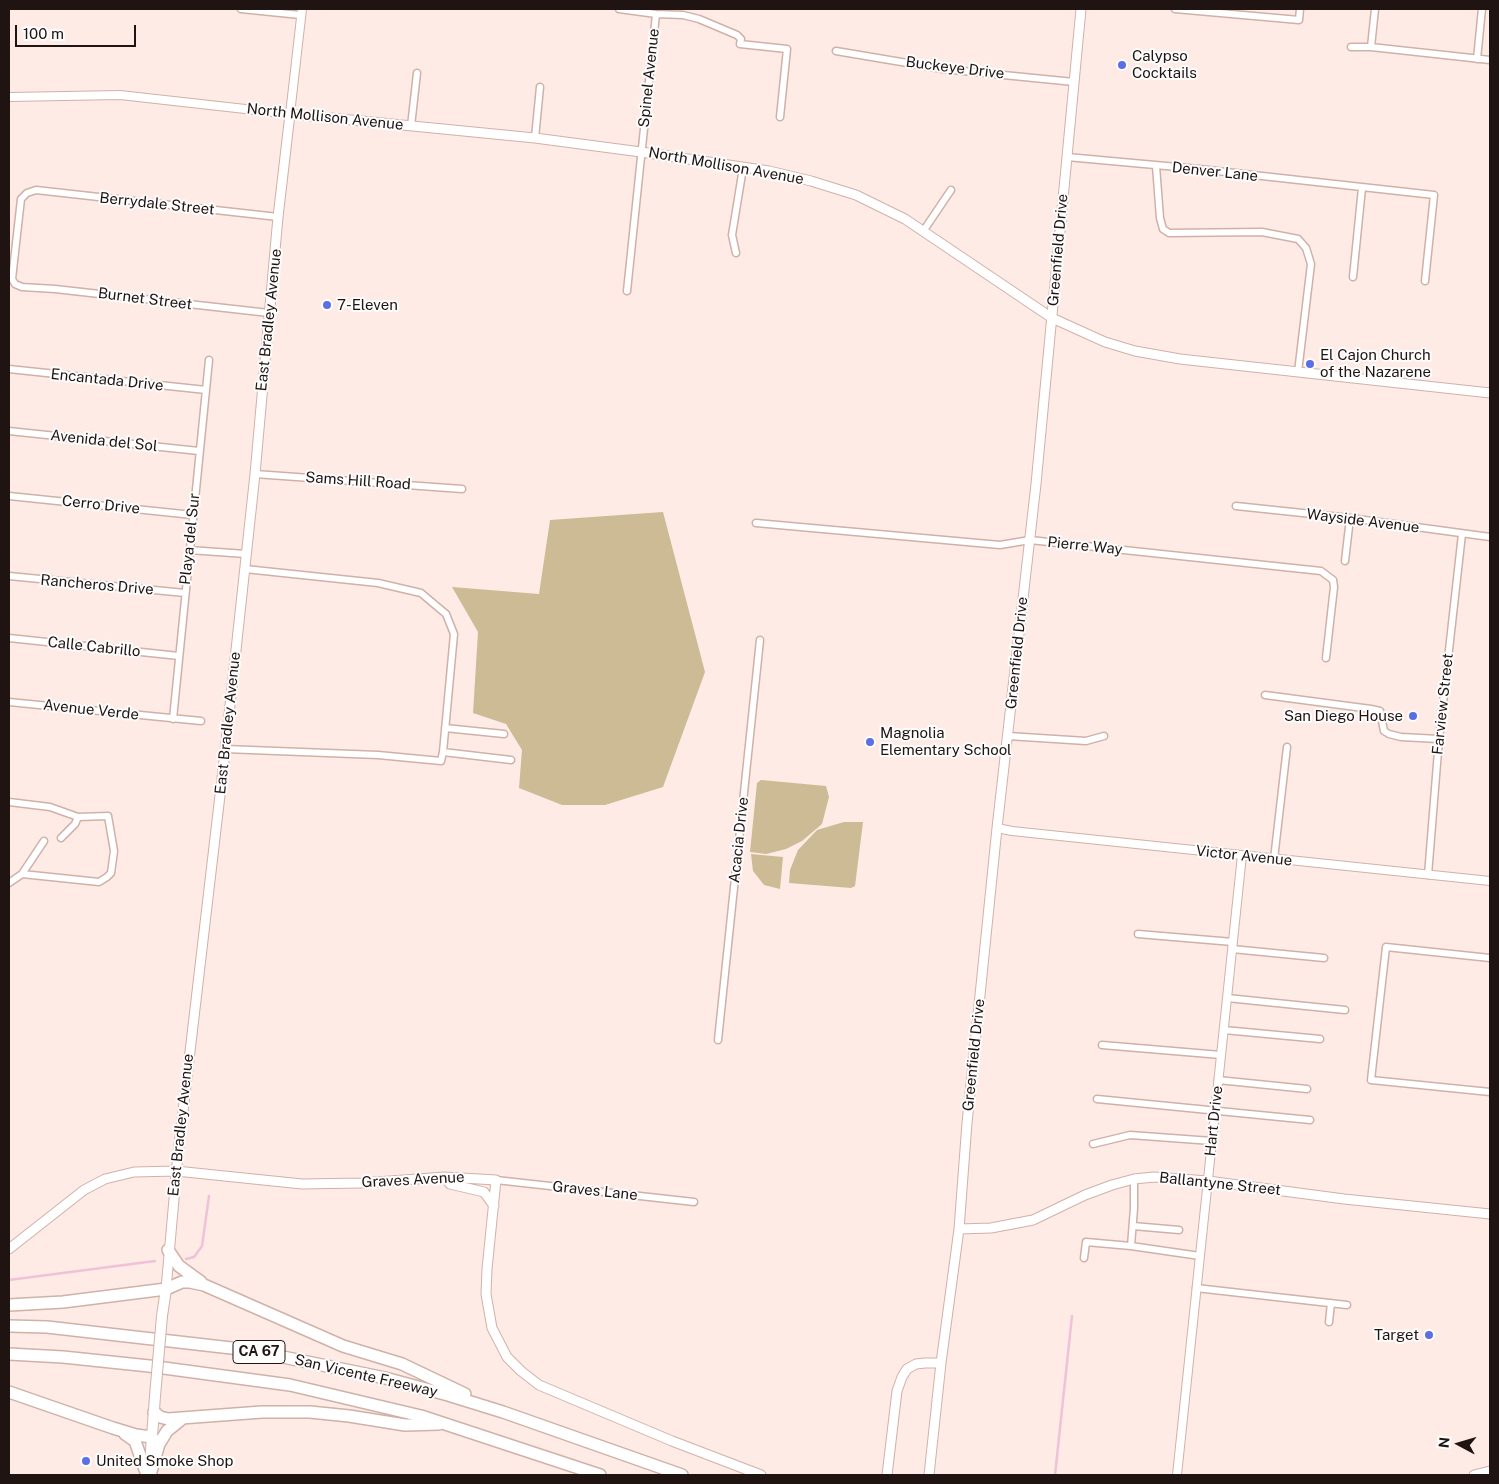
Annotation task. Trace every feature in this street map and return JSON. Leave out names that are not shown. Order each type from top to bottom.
[{"type":"highway","points":[[168,1250],[179,1266],[204,1285],[343,1346],[402,1364],[503,1412]]},
{"type":"highway","points":[[9,1305],[63,1302],[166,1288],[182,1282],[204,1285]]},
{"type":"highway","name":"San Vicente Freeway","points":[[9,1326],[46,1327],[249,1350],[385,1378],[503,1412],[682,1475]]},
{"type":"highway","name":"San Vicente Freeway","points":[[9,1354],[63,1357],[149,1366],[290,1385],[422,1416],[600,1475]]},
{"type":"highway","points":[[9,1392],[113,1428],[136,1435],[152,1437]]},
{"type":"highway","points":[[154,1412],[160,1417],[168,1419],[262,1412],[310,1412],[405,1425],[447,1424]]},
{"type":"highway","points":[[148,1475],[159,1444],[167,1431],[183,1418]]},
{"type":"highway","points":[[113,1428],[135,1441],[148,1475]]},
{"type":"main road","name":"Greenfield Drive","points":[[929,1475],[958,1229],[997,828],[1030,540],[1081,9]]},
{"type":"main road","name":"North Mollison Avenue","points":[[290,114],[535,138],[769,171],[811,181],[856,195],[905,219],[1052,318],[1105,342],[1136,351],[1180,359],[1490,393]]},
{"type":"main road","name":"East Bradley Avenue","points":[[148,1475],[176,1171],[225,749],[290,114]]},
{"type":"main road","name":"Graves Avenue","points":[[9,1248],[36,1229],[69,1200],[91,1185],[105,1179],[134,1172],[176,1171],[302,1184],[362,1183],[445,1177],[496,1180]]},
{"type":"main road","points":[[445,1177],[450,1184],[484,1192],[494,1206]]},
{"type":"main road","name":"Ballantyne Street","points":[[958,1229],[992,1228],[1033,1220],[1112,1184],[1154,1177],[1208,1181],[1344,1199],[1490,1214]]},
{"type":"main road","points":[[496,1180],[486,1282],[486,1305],[495,1336],[507,1357],[533,1381],[552,1391],[672,1441],[762,1475]]},
{"type":"main road","points":[[888,1475],[897,1391],[902,1377],[907,1369],[916,1364],[927,1362],[941,1364]]},
{"type":"main road","points":[[1474,1475],[1490,1471]]},
{"type":"street","points":[[242,9],[301,12]]},
{"type":"street","points":[[619,9],[656,14],[683,15],[700,19],[736,35],[741,39],[740,44],[787,49],[780,117]]},
{"type":"street","points":[[1174,9],[1299,20],[1300,9]]},
{"type":"street","points":[[1371,47],[1375,9]]},
{"type":"street","points":[[1477,58],[1482,9]]},
{"type":"street","name":"East Bradley Avenue","points":[[290,114],[301,12]]},
{"type":"street","name":"Spinel Avenue","points":[[627,292],[656,14]]},
{"type":"street","points":[[1351,47],[1371,47],[1490,60]]},
{"type":"street","name":"Buckeye Drive","points":[[836,51],[943,69],[1074,82]]},
{"type":"street","points":[[411,126],[417,73]]},
{"type":"street","points":[[535,138],[540,87]]},
{"type":"street","name":"North Mollison Avenue","points":[[9,96],[120,95],[290,114]]},
{"type":"street","name":"Denver Lane","points":[[1067,158],[1434,195],[1425,281]]},
{"type":"street","points":[[1156,166],[1160,218],[1163,229],[1169,233],[1262,232],[1298,239],[1306,248],[1311,264],[1298,372]]},
{"type":"street","points":[[736,253],[732,235],[743,168]]},
{"type":"street","points":[[1353,277],[1362,188]]},
{"type":"street","name":"Berrydale Street","points":[[22,287],[15,284],[12,279],[21,199],[28,193],[36,190],[278,217]]},
{"type":"street","points":[[924,230],[951,190]]},
{"type":"street","name":"Burnet Street","points":[[22,287],[269,313]]},
{"type":"street","name":"Playa del Sur","points":[[173,719],[208,360]]},
{"type":"street","name":"Encantada Drive","points":[[9,369],[206,390]]},
{"type":"street","name":"Avenida del Sol","points":[[9,431],[199,451]]},
{"type":"street","name":"Sams Hill Road","points":[[254,474],[462,489]]},
{"type":"street","name":"Cerro Drive","points":[[9,496],[193,515]]},
{"type":"street","name":"Wayside Avenue","points":[[1236,506],[1350,518],[1490,537]]},
{"type":"street","points":[[1345,561],[1350,518]]},
{"type":"street","name":"Pierre Way","points":[[756,523],[1000,545],[1030,540],[1321,571],[1333,580],[1334,587],[1326,658]]},
{"type":"street","name":"Farview Street","points":[[1428,875],[1439,739],[1462,534]]},
{"type":"street","points":[[189,550],[246,554]]},
{"type":"street","points":[[225,749],[378,755],[440,761],[443,752],[454,634],[446,614],[421,593],[378,583],[244,569]]},
{"type":"street","name":"Rancheros Drive","points":[[9,576],[185,593]]},
{"type":"street","name":"Calle Cabrillo","points":[[9,638],[179,656]]},
{"type":"street","name":"Acacia Drive","points":[[718,1040],[760,640]]},
{"type":"street","points":[[1264,696],[1371,708],[1380,711],[1384,731],[1389,734],[1439,739]]},
{"type":"street","name":"Avenue Verde","points":[[9,702],[173,719],[201,720]]},
{"type":"street","points":[[445,728],[504,734]]},
{"type":"street","points":[[1008,736],[1086,741],[1104,736]]},
{"type":"street","points":[[1274,859],[1288,746]]},
{"type":"street","points":[[443,752],[511,760]]},
{"type":"street","points":[[9,802],[56,809],[78,817],[108,816],[114,851],[111,872],[107,877],[99,882],[22,874]]},
{"type":"street","points":[[61,838],[75,824],[78,817]]},
{"type":"street","name":"Victor Avenue","points":[[997,828],[1490,881]]},
{"type":"street","points":[[9,883],[22,874],[44,841]]},
{"type":"street","name":"Hart Drive","points":[[1177,1475],[1242,855]]},
{"type":"street","points":[[1138,934],[1324,958]]},
{"type":"street","points":[[1490,958],[1386,947],[1371,1080],[1490,1092]]},
{"type":"street","points":[[1227,998],[1345,1010]]},
{"type":"street","points":[[1224,1030],[1320,1039]]},
{"type":"street","points":[[1102,1045],[1221,1055]]},
{"type":"street","points":[[1218,1080],[1307,1089]]},
{"type":"street","points":[[1097,1099],[1310,1120]]},
{"type":"street","points":[[1092,1144],[1130,1135],[1212,1141]]},
{"type":"street","points":[[1131,1246],[1134,1179]]},
{"type":"street","name":"Graves Lane","points":[[496,1180],[694,1202]]},
{"type":"street","points":[[1133,1226],[1179,1230]]},
{"type":"street","points":[[1084,1258],[1086,1242],[1131,1246],[1200,1256]]},
{"type":"street","points":[[1196,1288],[1347,1305]]},
{"type":"street","points":[[1329,1322],[1331,1303]]},
{"type":"shaded area","points":[[663,512],[705,672],[663,787],[605,805],[562,805],[519,788],[522,750],[506,724],[473,713],[478,632],[452,587],[539,594],[550,520]]},
{"type":"shaded area","points":[[761,780],[826,786],[829,797],[822,824],[802,841],[786,849],[766,854],[750,852],[757,783]]},
{"type":"shaded area","points":[[844,822],[863,822],[855,886],[851,888],[789,883],[790,870],[798,850],[817,830]]},
{"type":"shaded area","points":[[751,854],[783,857],[780,889],[764,885],[753,871]]},
{"type":"waterway","points":[[186,1259],[194,1257],[202,1246],[209,1196]]},
{"type":"waterway","points":[[9,1280],[155,1261]]},
{"type":"waterway","points":[[1055,1475],[1072,1316]]},
{"type":"place","name":"Calypso Cocktails","points":[[1122,65]]},
{"type":"place","name":"7-Eleven","points":[[327,305]]},
{"type":"place","name":"El Cajon Church of the Nazarene","points":[[1310,364]]},
{"type":"place","name":"San Diego House","points":[[1413,716]]},
{"type":"place","name":"Magnolia Elementary School","points":[[870,742]]},
{"type":"place","name":"Target","points":[[1429,1335]]},
{"type":"place","name":"United Smoke Shop","points":[[86,1461]]}]
